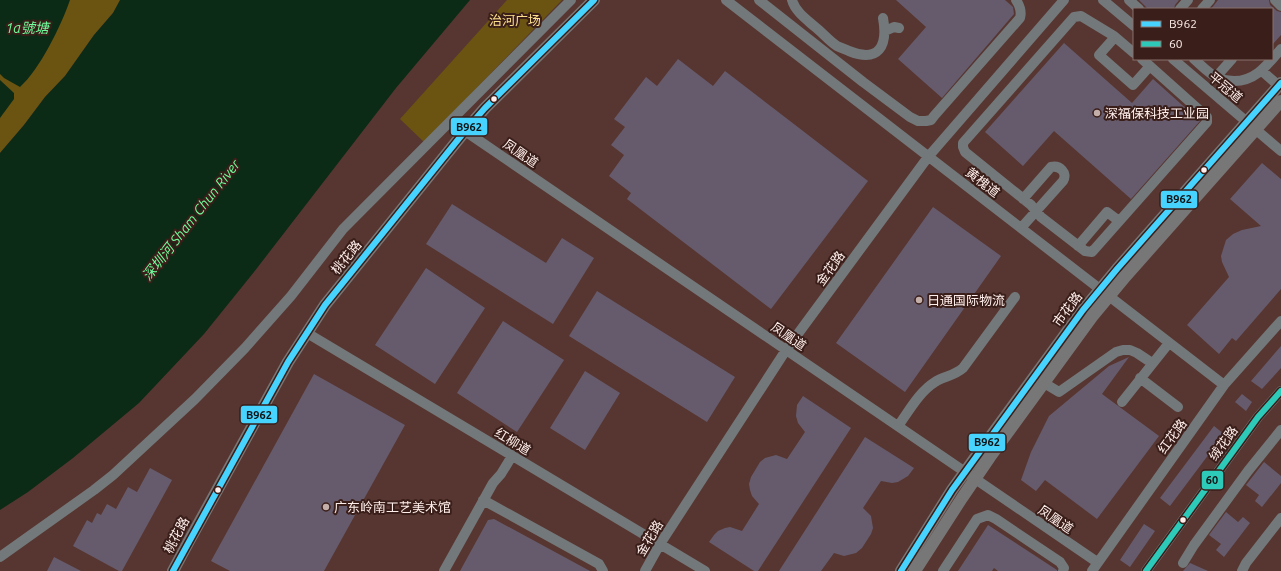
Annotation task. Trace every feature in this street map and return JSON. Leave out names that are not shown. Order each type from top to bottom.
[{"type":"main road","name":"桃花路","points":[[177,570],[188,541],[284,369],[325,305],[485,108],[594,0]]},
{"type":"main road","name":"市花路","points":[[915,571],[970,476],[1044,383],[1105,293],[1246,121],[1280,84]]},
{"type":"main road","name":"市花路","points":[[901,571],[970,476],[1083,310],[1105,293],[1281,101]]},
{"type":"street","points":[[0,557],[108,479],[195,399],[245,348],[286,302],[343,230],[571,0]]},
{"type":"street","name":"黄槐道","points":[[726,0],[1224,385]]},
{"type":"street","points":[[759,0],[910,117],[926,121],[930,120],[934,116],[1020,18],[1022,13],[1016,0]]},
{"type":"street","name":"金花路","points":[[645,571],[660,544],[786,350],[928,157],[1064,0]]},
{"type":"street","points":[[1103,0],[1133,25]]},
{"type":"street","points":[[1129,0],[1138,8]]},
{"type":"street","points":[[1181,8],[1188,0]]},
{"type":"street","points":[[1203,8],[1210,0]]},
{"type":"street","points":[[1275,0],[1281,6]]},
{"type":"street","points":[[796,2],[802,15],[838,47],[865,56],[876,52],[882,46],[885,31],[883,18]]},
{"type":"street","points":[[1133,52],[1115,37],[1081,16],[1074,17],[963,143],[965,152],[1023,198],[1036,212],[1085,251],[1092,252],[1206,125],[1208,120],[1207,117],[1143,60]]},
{"type":"street","points":[[885,31],[894,27],[899,28]]},
{"type":"street","points":[[798,56],[819,30]]},
{"type":"street","points":[[1115,37],[1099,55],[1133,85],[1150,66]]},
{"type":"street","points":[[1273,57],[1281,49]]},
{"type":"street","name":"平冠道","points":[[1174,60],[1281,151]]},
{"type":"street","points":[[1195,60],[1216,77],[1227,81],[1237,81],[1254,76],[1262,71],[1271,60]]},
{"type":"street","points":[[1216,77],[1231,60]]},
{"type":"street","points":[[1262,71],[1280,84]]},
{"type":"street","name":"凤凰道","points":[[465,131],[898,426],[970,476],[1094,567]]},
{"type":"street","points":[[1021,228],[1063,182],[1065,175],[1062,169],[1054,166],[1051,167],[1023,198]]},
{"type":"street","points":[[1078,246],[1108,212],[1119,221]]},
{"type":"street","points":[[898,426],[921,394],[936,381],[956,374],[963,368],[1015,297]]},
{"type":"street","name":"红花路","points":[[1094,567],[1224,385],[1281,321]]},
{"type":"street","name":"红柳道","points":[[307,332],[705,571]]},
{"type":"street","points":[[1122,402],[1169,343]]},
{"type":"street","points":[[1044,383],[1059,392],[1105,358],[1123,350],[1137,352],[1152,363]]},
{"type":"street","points":[[1140,378],[1178,407]]},
{"type":"street","name":"绒花路","points":[[1146,571],[1258,417],[1281,391]]},
{"type":"street","points":[[1183,563],[1198,538],[1281,430]]},
{"type":"street","points":[[444,571],[493,483],[501,474],[512,456]]},
{"type":"street","points":[[484,500],[599,564],[603,571]]},
{"type":"street","points":[[943,571],[977,519],[988,515],[1060,562],[1064,568],[1063,571]]},
{"type":"street","points":[[1242,571],[1246,563],[1281,518]]},
{"type":"green space","points":[[0,0],[284,0],[120,1],[113,13],[94,35],[65,76],[45,97],[0,153]]},
{"type":"green space","name":"治河广场","points":[[507,0],[562,0],[424,142],[400,119]]},
{"type":"water","name":"1a號塘","points":[[0,0],[70,0],[49,46],[28,79],[20,87],[0,74]]},
{"type":"water","name":"深圳河 Sham Chun River","points":[[120,0],[470,0],[396,88],[254,272],[204,334],[139,403],[73,458],[28,492],[0,510],[0,153],[45,97],[65,76],[94,35],[113,13]]},
{"type":"water","points":[[0,80],[14,93],[14,99],[0,118]]},
{"type":"building","points":[[896,0],[1005,0],[1013,7],[1014,14],[942,98],[898,59],[926,27]]},
{"type":"building","points":[[1139,0],[1179,0],[1174,8],[1147,8]]},
{"type":"building","points":[[1218,0],[1269,0],[1270,5],[1277,11],[1281,12],[1281,35],[1273,44],[1273,8],[1212,8]]},
{"type":"building","name":"深福保科技工业园","points":[[1064,43],[1132,103],[1153,79],[1200,121],[1131,199],[1054,131],[1023,166],[985,132]]},
{"type":"building","points":[[678,59],[713,86],[725,71],[868,181],[771,309],[627,199],[631,193],[609,176],[624,155],[611,145],[625,127],[614,119],[646,77],[657,86]]},
{"type":"building","points":[[1262,163],[1281,179],[1281,289],[1236,341],[1232,338],[1219,354],[1187,325],[1229,277],[1222,262],[1221,256],[1226,240],[1233,234],[1242,230],[1261,226],[1230,199]]},
{"type":"building","points":[[452,204],[546,263],[562,238],[594,258],[553,324],[426,244]]},
{"type":"building","name":"日通国际物流","points":[[933,207],[1001,256],[905,392],[836,343]]},
{"type":"building","points":[[426,268],[485,308],[435,384],[375,345]]},
{"type":"building","points":[[597,291],[735,377],[707,422],[569,336]]},
{"type":"building","points":[[503,321],[564,360],[517,432],[457,393]]},
{"type":"building","points":[[1281,346],[1281,368],[1262,389],[1251,381]]},
{"type":"building","points":[[1129,357],[1102,394],[1159,436],[1097,519],[1045,480],[1036,491],[1021,480],[1031,452],[1049,416],[1109,366]]},
{"type":"building","points":[[585,371],[620,393],[585,450],[550,428]]},
{"type":"building","points":[[314,374],[405,425],[324,571],[230,571],[211,561]]},
{"type":"building","points":[[1242,394],[1252,402],[1246,411],[1235,402]]},
{"type":"building","points":[[803,396],[851,428],[758,571],[754,571],[709,542],[718,531],[725,528],[730,527],[742,531],[759,504],[752,496],[749,484],[751,477],[760,462],[765,458],[776,455],[787,459],[805,432],[798,423],[796,416],[797,405]]},
{"type":"building","points":[[1214,426],[1224,434],[1170,506],[1160,498]]},
{"type":"building","points":[[865,437],[914,468],[908,476],[898,482],[892,483],[881,481],[863,508],[871,516],[873,528],[862,548],[856,553],[844,556],[834,553],[821,571],[779,571]]},
{"type":"building","points":[[1264,462],[1281,476],[1281,483],[1262,507],[1255,501],[1259,495],[1246,485]]},
{"type":"building","points":[[150,468],[172,480],[122,571],[119,571],[73,546],[87,520],[92,523],[97,513],[101,515],[107,504],[116,509],[128,487],[137,492]]},
{"type":"building","points":[[1226,512],[1238,522],[1243,517],[1250,523],[1224,557],[1216,550],[1221,544],[1209,535]]},
{"type":"building","points":[[494,519],[590,571],[460,571],[488,520]]},
{"type":"building","points":[[1144,524],[1155,531],[1130,567],[1120,560]]},
{"type":"building","points":[[988,525],[1057,571],[998,571],[994,568],[992,571],[958,571]]},
{"type":"building","points":[[54,557],[81,571],[47,571]]},
{"type":"building","points":[[1190,563],[1208,571],[1183,571]]},
{"type":"transit line","name":"B962","points":[[173,571],[288,362],[325,305],[485,108],[594,0]]},
{"type":"transit line","name":"B962","points":[[901,571],[952,490],[1083,310],[1117,269],[1281,83]]},
{"type":"transit line","name":"60","points":[[1146,571],[1258,417],[1281,391]]},
{"type":"place","name":"深福保科技工业园","points":[[1097,113]]},
{"type":"place","name":"日通国际物流","points":[[919,300]]},
{"type":"place","name":"广东岭南工艺美术馆","points":[[326,507]]}]
